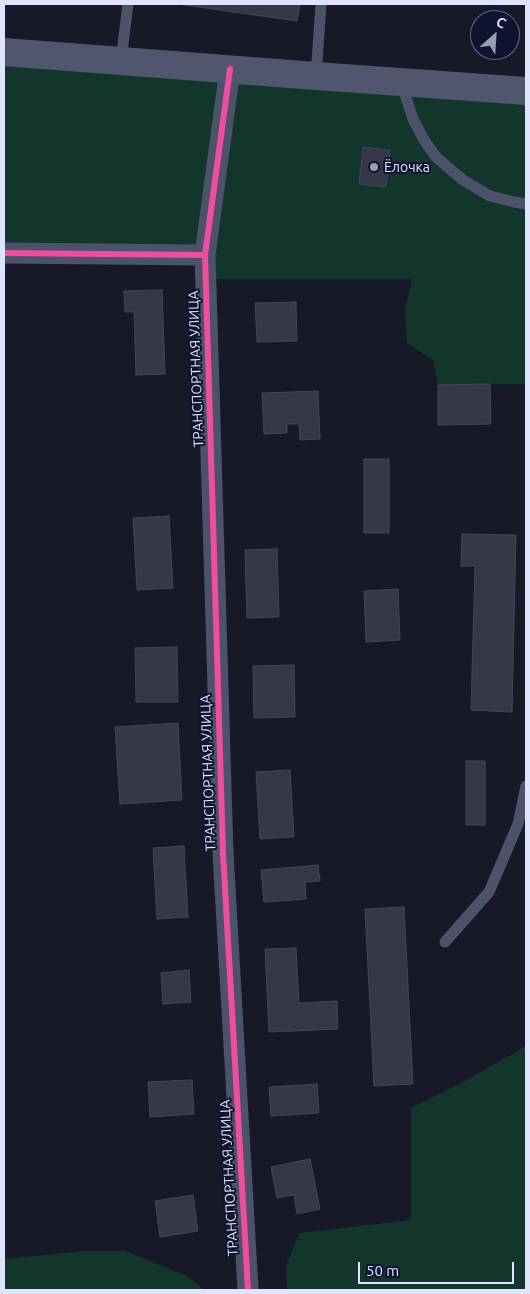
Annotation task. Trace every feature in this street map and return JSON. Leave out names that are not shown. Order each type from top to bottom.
[{"type":"main road","points":[[4,52],[526,90]]},
{"type":"street","name":"ТРАНСПОРТНАЯ УЛИЦА","points":[[230,69],[205,255],[223,853],[248,1290]]},
{"type":"street","points":[[4,253],[205,255]]},
{"type":"lane","points":[[121,61],[128,4]]},
{"type":"lane","points":[[316,76],[321,4]]},
{"type":"lane","points":[[401,82],[413,119],[436,157],[463,180],[490,196],[526,204]]},
{"type":"lane","points":[[445,942],[489,892],[518,824],[526,786]]},
{"type":"green space","points":[[4,52],[526,91],[526,384],[438,385],[433,360],[407,343],[405,310],[412,279],[206,279],[205,256],[4,253]],"holes":[[[363,147],[390,150],[385,187],[359,184]]]},
{"type":"green space","points":[[526,1046],[526,1290],[287,1290],[286,1265],[300,1233],[411,1220],[411,1108],[465,1081]]},
{"type":"green space","points":[[84,1251],[125,1251],[189,1277],[204,1290],[4,1290],[4,1259]]},
{"type":"building","points":[[177,4],[300,4],[297,21]]},
{"type":"building","name":"Ёлочка","points":[[363,147],[390,150],[386,187],[359,184]]},
{"type":"building","points":[[162,290],[165,374],[136,375],[134,312],[125,312],[124,291]]},
{"type":"building","points":[[296,302],[297,341],[257,342],[255,303]]},
{"type":"building","points":[[490,384],[491,424],[438,425],[438,385]]},
{"type":"building","points":[[318,391],[320,439],[300,440],[299,424],[287,424],[287,433],[264,434],[262,393]]},
{"type":"building","points":[[364,459],[389,459],[389,533],[364,533]]},
{"type":"building","points":[[169,516],[173,588],[137,590],[133,518]]},
{"type":"building","points":[[462,534],[516,535],[512,712],[471,710],[475,566],[461,566]]},
{"type":"building","points":[[277,549],[279,617],[247,618],[245,550]]},
{"type":"building","points":[[398,589],[400,640],[366,642],[364,591]]},
{"type":"building","points":[[177,647],[178,702],[136,702],[135,648]]},
{"type":"building","points":[[294,665],[295,717],[254,718],[253,666]]},
{"type":"building","points":[[178,723],[182,800],[120,804],[115,727]]},
{"type":"building","points":[[466,761],[485,761],[485,825],[466,825]]},
{"type":"building","points":[[290,770],[294,837],[260,839],[256,772]]},
{"type":"building","points":[[184,846],[188,917],[157,919],[153,848]]},
{"type":"building","points":[[318,865],[320,881],[305,882],[306,899],[264,902],[261,870]]},
{"type":"building","points":[[404,907],[413,1084],[374,1086],[365,909]]},
{"type":"building","points":[[296,948],[299,1003],[337,1001],[338,1029],[269,1032],[265,949]]},
{"type":"building","points":[[189,970],[191,1002],[163,1004],[161,973]]},
{"type":"building","points":[[192,1080],[194,1114],[150,1117],[148,1082]]},
{"type":"building","points":[[317,1084],[319,1113],[271,1116],[269,1087]]},
{"type":"building","points":[[310,1159],[320,1209],[297,1214],[294,1195],[277,1198],[271,1167]]},
{"type":"building","points":[[193,1195],[198,1231],[160,1237],[155,1201]]},
{"type":"cycle path","points":[[230,69],[205,255],[223,853],[248,1290]]},
{"type":"cycle path","points":[[4,253],[205,255]]},
{"type":"place","name":"Ёлочка","points":[[374,167]]}]
